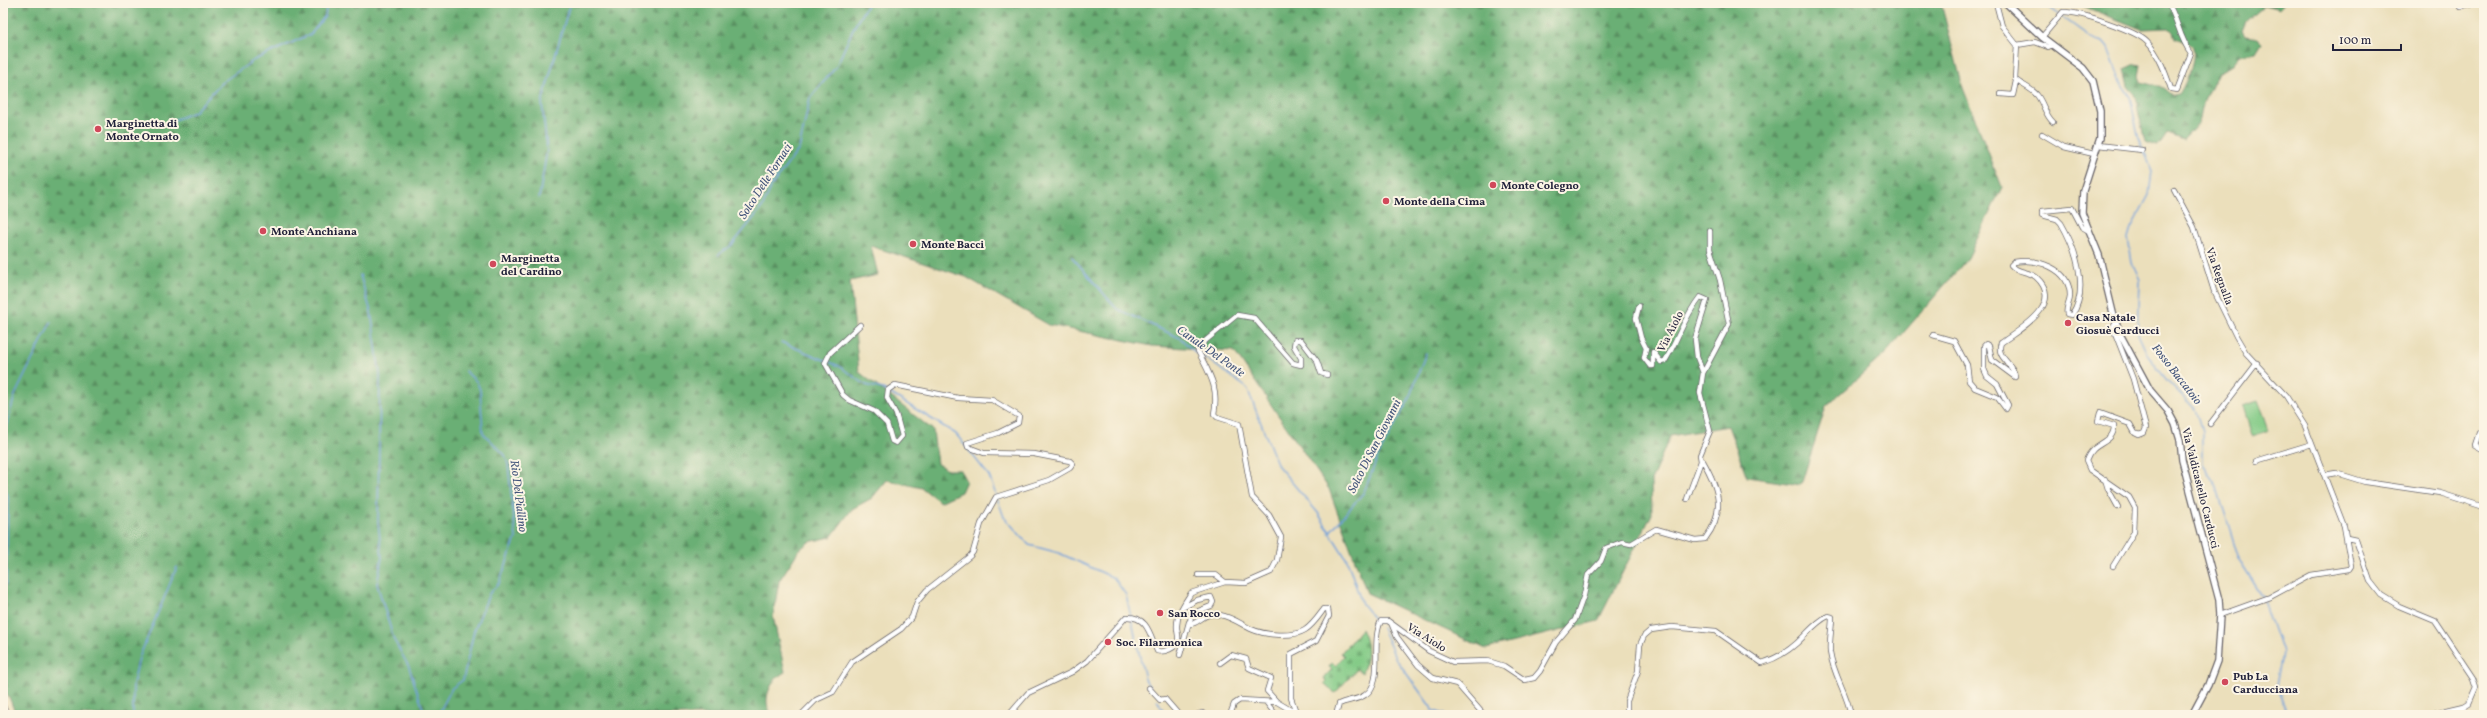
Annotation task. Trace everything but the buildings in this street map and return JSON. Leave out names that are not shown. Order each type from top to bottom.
[{"type":"street","points":[[1996,3],[2002,26],[2017,45],[2016,81],[2013,95],[2000,94]]},
{"type":"street","name":"Via Valdicastello Carducci","points":[[2006,3],[2042,37],[2083,68],[2093,81],[2100,112],[2100,138],[2081,199],[2082,213],[2099,255],[2121,336],[2150,390],[2168,411],[2175,424],[2180,440],[2182,460],[2219,600],[2220,615],[2216,661],[2208,685],[2192,715]]},
{"type":"street","points":[[2042,37],[2060,15],[2067,12],[2097,19],[2147,42],[2166,74],[2171,89],[2177,90],[2191,53],[2185,45],[2175,15],[2168,3]]},
{"type":"street","points":[[2460,7],[2473,3]]},
{"type":"street","points":[[2017,45],[2035,42],[2048,47],[2052,44]]},
{"type":"street","points":[[2016,81],[2025,84],[2037,95],[2049,118],[2053,122]]},
{"type":"street","points":[[2042,134],[2064,147],[2094,154]]},
{"type":"street","points":[[2098,145],[2142,150]]},
{"type":"street","name":"Via Regnalla","points":[[2174,190],[2194,227],[2214,291],[2246,353],[2257,363],[2293,407],[2305,426],[2347,538]]},
{"type":"street","name":"Via Valdicastello Carducci","points":[[1933,336],[1954,341],[1966,365],[1970,381],[1975,388],[1997,397],[2006,409],[2008,405],[2003,393],[1987,376],[1984,369],[1984,346],[1986,344],[1989,346],[1992,360],[2015,377],[2015,373],[2001,355],[1999,348],[2001,343],[2040,313],[2045,305],[2045,295],[2042,284],[2034,276],[2014,268],[2011,265],[2014,262],[2026,260],[2057,270],[2067,282],[2070,296],[2066,310],[2068,314],[2072,315],[2078,304],[2079,272],[2061,223],[2057,219],[2042,215],[2042,211],[2072,208],[2082,227],[2089,230]]},
{"type":"street","name":"Via Aiolo","points":[[1392,624],[1429,651],[1453,662],[1488,661],[1504,666],[1525,680],[1534,678],[1540,671],[1556,642],[1575,620],[1584,596],[1588,575],[1601,561],[1606,548],[1622,542],[1631,544],[1656,529],[1695,540],[1705,539],[1716,522],[1719,504],[1710,473],[1701,461],[1700,455],[1710,431],[1700,393],[1703,373],[1729,324],[1720,280],[1710,249],[1710,231]]},
{"type":"street","name":"Via Aiolo","points":[[1639,306],[1636,318],[1640,338],[1646,348],[1644,358],[1650,366],[1654,366],[1653,352],[1656,353],[1661,362],[1665,361],[1680,328],[1697,301],[1700,297],[1707,300],[1695,339],[1703,373]]},
{"type":"street","points":[[1009,715],[1028,693],[1072,672],[1087,661],[1126,617],[1139,619],[1144,622],[1157,651],[1162,652],[1176,645],[1178,641],[1177,624],[1182,608],[1196,590],[1225,582],[1246,583],[1272,572],[1277,560],[1281,537],[1269,515],[1252,497],[1240,428],[1235,422],[1216,417],[1214,414],[1217,393],[1210,373],[1198,351],[1199,346],[1237,315],[1254,318],[1293,363],[1301,365],[1301,358],[1294,346],[1295,340],[1301,340],[1317,361],[1321,373],[1327,375]]},
{"type":"street","points":[[2113,566],[2134,532],[2135,508],[2129,498],[2105,479],[2090,470],[2086,461],[2088,454],[2097,444],[2110,439],[2114,434],[2114,426],[2098,421],[2098,416],[2100,413],[2130,424],[2135,433],[2139,435],[2144,433],[2146,428],[2133,379],[2113,328],[2116,322]]},
{"type":"street","points":[[801,715],[816,700],[832,692],[852,662],[901,629],[912,618],[917,602],[927,590],[974,552],[981,524],[996,497],[1049,480],[1073,464],[1070,461],[1034,454],[984,452],[968,447],[967,443],[971,440],[992,436],[1018,423],[1019,416],[992,400],[958,398],[911,387],[894,386],[888,390],[887,398],[896,414],[902,436],[896,443],[892,441],[887,424],[874,411],[849,400],[843,395],[825,363],[830,353],[860,326]]},
{"type":"street","points":[[2210,424],[2257,363]]},
{"type":"street","points":[[2484,430],[2478,433],[2475,445],[2484,450]]},
{"type":"street","points":[[2256,461],[2312,444]]},
{"type":"street","name":"Via Aiolo","points":[[1687,499],[1701,461]]},
{"type":"street","points":[[2324,475],[2336,473],[2365,482],[2440,493],[2484,506]]},
{"type":"street","points":[[2105,479],[2108,489],[2118,507]]},
{"type":"street","points":[[2220,615],[2270,598],[2311,575],[2349,569],[2351,566],[2347,538],[2356,540],[2370,581],[2381,595],[2399,606],[2434,621],[2473,678],[2476,687],[2469,703],[2464,706],[2426,715]]},
{"type":"street","points":[[1198,575],[1216,575],[1225,582]]},
{"type":"street","points":[[1180,655],[1190,614],[1211,606],[1213,599],[1203,598],[1182,608]]},
{"type":"street","points":[[1189,622],[1193,624],[1209,614],[1221,614],[1259,631],[1279,634],[1305,630],[1316,621],[1324,610],[1328,609],[1330,616],[1316,641],[1291,654],[1290,698],[1298,714]]},
{"type":"street","points":[[1627,715],[1627,701],[1638,671],[1640,645],[1644,636],[1651,630],[1666,627],[1716,631],[1762,663],[1784,653],[1803,637],[1818,621],[1828,616],[1832,617],[1830,651],[1834,668],[1849,703],[1851,715]]},
{"type":"street","points":[[1336,715],[1339,704],[1364,696],[1370,690],[1375,676],[1378,627],[1381,621],[1388,621],[1392,624],[1397,637],[1418,665],[1433,678],[1457,684],[1484,715]]},
{"type":"street","points":[[1220,662],[1231,655],[1246,660],[1249,668],[1271,678],[1267,691],[1277,702],[1298,714]]},
{"type":"street","points":[[1149,688],[1160,700],[1165,699],[1179,715]]},
{"type":"street","points":[[1230,715],[1234,704],[1240,700],[1277,702]]},
{"type":"street","points":[[1266,702],[1276,715]]},
{"type":"street","points":[[3,706],[7,715]]},
{"type":"street","points":[[1196,715],[1206,714]]},
{"type":"green space","points":[[3,3],[1939,3],[1942,7],[1963,88],[2002,187],[1968,258],[1886,353],[1826,406],[1801,485],[1747,477],[1728,426],[1670,436],[1651,481],[1652,514],[1598,621],[1486,649],[1367,593],[1329,489],[1234,351],[1152,346],[1049,325],[966,277],[871,246],[878,275],[850,281],[859,372],[933,430],[937,464],[948,470],[960,470],[966,481],[961,492],[940,502],[922,488],[887,480],[872,498],[852,509],[831,537],[809,542],[799,550],[779,581],[773,616],[785,672],[775,680],[767,697],[767,703],[772,715],[16,715],[9,697],[3,689]]},
{"type":"green space","points":[[2075,3],[2285,3],[2280,9],[2264,5],[2246,21],[2242,31],[2245,36],[2258,38],[2262,42],[2256,52],[2239,55],[2232,65],[2217,72],[2204,100],[2199,123],[2183,140],[2167,134],[2161,143],[2156,146],[2145,142],[2135,96],[2128,86],[2124,69],[2135,64],[2141,65],[2139,76],[2141,82],[2164,88],[2173,95],[2179,94],[2192,63],[2192,46],[2175,38],[2173,32],[2169,28],[2141,29]]},
{"type":"green space","points":[[2258,401],[2268,431],[2252,436],[2243,406]]},
{"type":"green space","points":[[1361,629],[1364,635],[1367,651],[1366,662],[1362,673],[1357,669],[1335,693],[1324,683],[1326,681],[1324,678],[1332,669],[1329,667],[1332,663],[1336,666],[1344,656],[1341,653]]},
{"type":"waterway","points":[[169,122],[194,112],[221,83],[254,60],[311,34],[325,16],[327,3]]},
{"type":"waterway","points":[[539,198],[547,150],[542,103],[570,3]]},
{"type":"waterway","name":"Solco Delle Fornaci","points":[[718,255],[732,245],[763,206],[772,185],[799,149],[810,98],[836,67],[854,27],[868,3]]},
{"type":"waterway","name":"Fosso Baccatoio","points":[[2043,3],[2090,37],[2103,42],[2108,48],[2120,80],[2130,97],[2138,135],[2152,171],[2149,195],[2131,228],[2128,238],[2132,263],[2140,281],[2138,334],[2148,356],[2166,379],[2195,409],[2202,431],[2202,464],[2216,485],[2240,562],[2263,598]]},
{"type":"waterway","name":"Canale Del Ponte","points":[[1072,257],[1117,309],[1180,338],[1197,354]]},
{"type":"waterway","points":[[360,275],[371,312],[380,375],[378,522],[382,557],[377,584],[394,640],[409,667],[425,715]]},
{"type":"waterway","points":[[3,438],[15,395],[51,322]]},
{"type":"waterway","points":[[781,342],[839,366],[866,385],[883,389],[956,434],[989,476],[1004,517],[1029,545],[1059,553],[1114,578],[1126,595],[1145,679],[1150,688]]},
{"type":"waterway","name":"Solco Di San Giovanni","points":[[1329,533],[1364,492],[1378,456],[1408,401],[1426,353]]},
{"type":"waterway","name":"Canale Del Ponte","points":[[1203,356],[1247,388],[1278,466],[1318,513],[1347,560],[1362,604],[1376,621]]},
{"type":"waterway","name":"Rio Del Piallino","points":[[438,715],[452,688],[463,680],[474,631],[489,594],[499,583],[516,538],[508,464],[505,455],[483,433],[480,390],[477,382],[465,371]]},
{"type":"waterway","points":[[3,478],[8,497],[6,582],[3,590]]},
{"type":"waterway","points":[[133,715],[133,684],[139,658],[177,567]]},
{"type":"waterway","name":"Fosso Baccatoio","points":[[2264,601],[2282,653],[2276,686],[2288,715]]},
{"type":"waterway","name":"Solco Di San Giovanni","points":[[1382,628],[1396,659],[1433,710],[1445,715]]},
{"type":"waterway","points":[[1157,700],[1166,715]]},
{"type":"place","name":"Marginetta di Monte Ornato","points":[[98,129]]},
{"type":"place","name":"Monte Colegno","points":[[1493,185]]},
{"type":"place","name":"Monte della Cima","points":[[1386,201]]},
{"type":"place","name":"Monte Anchiana","points":[[263,231]]},
{"type":"place","name":"Monte Bacci","points":[[913,244]]},
{"type":"place","name":"Marginetta del Cardino","points":[[493,264]]},
{"type":"place","name":"Casa Natale Giosuè Carducci","points":[[2068,323]]},
{"type":"place","name":"San Rocco","points":[[1160,613]]},
{"type":"place","name":"Soc. Filarmonica","points":[[1108,642]]},
{"type":"place","name":"Pub La Carducciana","points":[[2225,682]]}]
